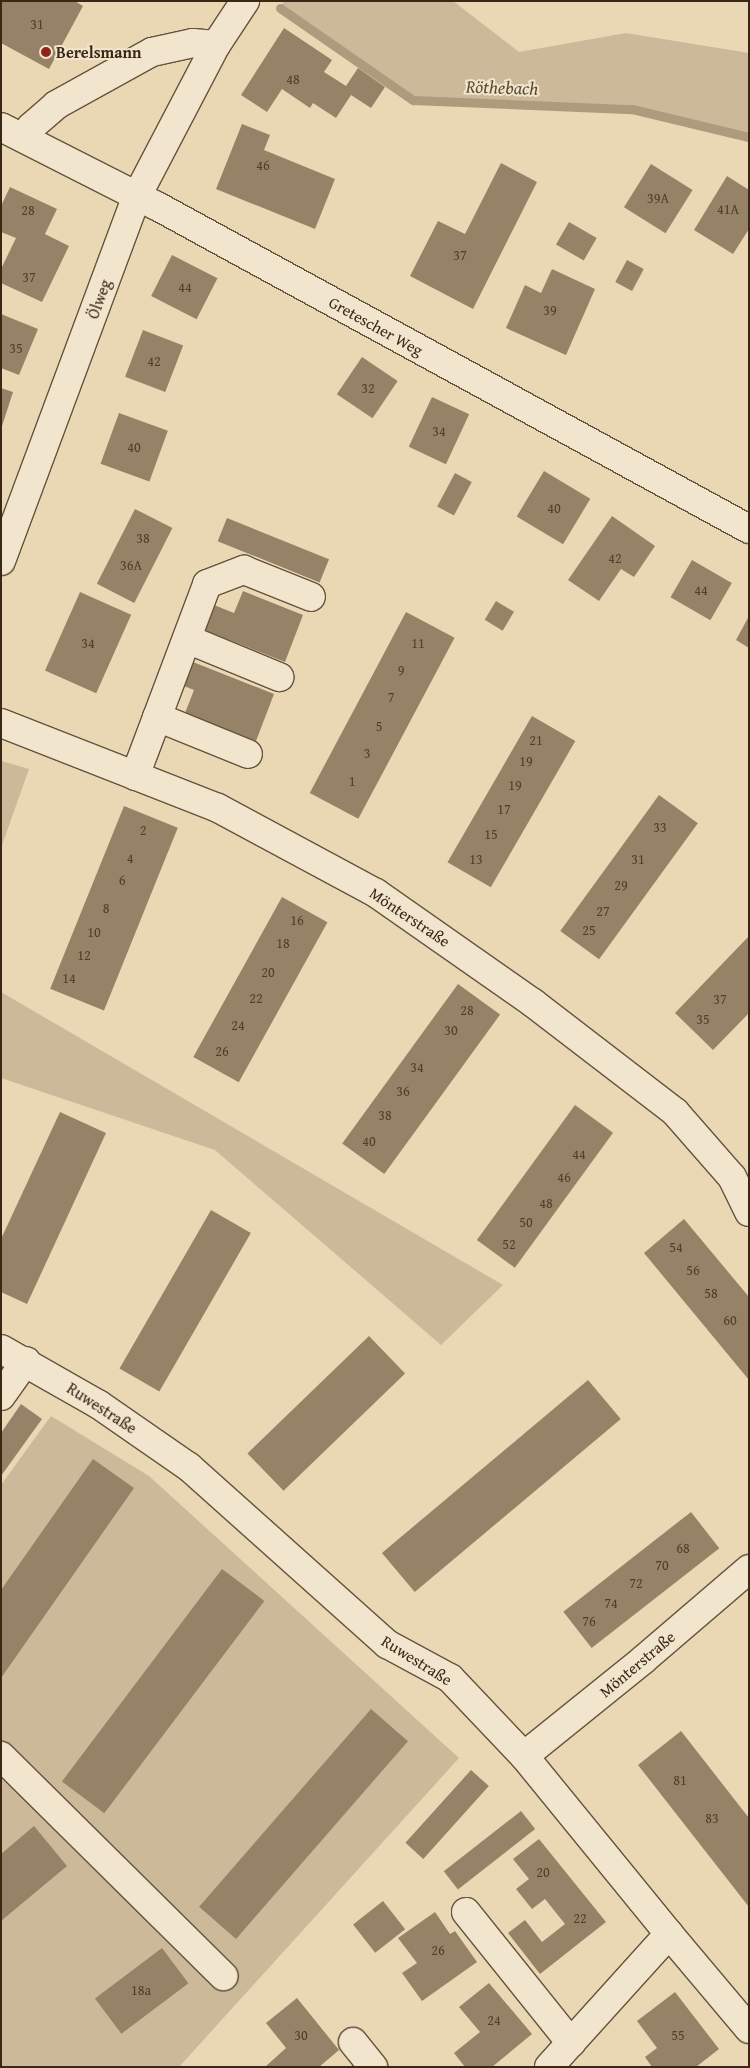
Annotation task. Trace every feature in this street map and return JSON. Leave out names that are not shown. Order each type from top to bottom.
[{"type":"street","name":"Ölweg","points":[[1,561],[137,196],[216,44],[245,1]]},
{"type":"street","points":[[13,132],[31,127],[56,105],[152,52],[192,43],[216,44]]},
{"type":"street","name":"Gretescher Weg","points":[[13,132],[137,196],[749,529]]},
{"type":"street","points":[[135,776],[207,584],[244,570],[311,597]]},
{"type":"street","points":[[187,639],[279,677]]},
{"type":"street","points":[[157,717],[248,754]]},
{"type":"street","name":"Mönterstraße","points":[[1,723],[218,808],[376,893],[533,1003],[674,1112],[732,1177],[749,1212]]},
{"type":"street","name":"Ruwestraße","points":[[1,1349],[26,1361],[98,1404],[189,1467],[387,1644],[450,1678],[524,1756],[749,2029]]},
{"type":"street","points":[[1,1396],[26,1361]]},
{"type":"street","name":"Mönterstraße","points":[[524,1756],[644,1660],[749,1569]]},
{"type":"street","points":[[1,1756],[223,1976]]},
{"type":"street","points":[[466,1912],[571,2043]]},
{"type":"street","points":[[549,2067],[669,1934]]},
{"type":"street","points":[[353,2042],[373,2067]]},
{"type":"shaded area","points":[[284,1],[453,1],[519,52],[626,33],[749,53],[749,137],[632,109],[413,100],[280,8]]},
{"type":"shaded area","points":[[1,761],[29,769],[1,848]]},
{"type":"shaded area","points":[[1,992],[503,1285],[441,1345],[215,1150],[1,1078]]},
{"type":"shaded area","points":[[51,1416],[149,1476],[459,1758],[179,2067],[1,2067],[1,1485]]},
{"type":"building","points":[[1,1],[75,1],[83,6],[49,69],[1,43]]},
{"type":"building","points":[[284,28],[332,60],[324,72],[346,86],[358,68],[385,87],[371,108],[351,95],[336,118],[313,103],[310,108],[282,89],[267,112],[241,95]]},
{"type":"building","points":[[242,124],[270,135],[264,150],[335,179],[315,229],[216,189]]},
{"type":"building","points":[[501,163],[537,182],[473,309],[410,276],[438,221],[465,234]]},
{"type":"building","points":[[651,164],[693,190],[666,233],[624,207]]},
{"type":"building","points":[[727,176],[749,190],[749,229],[733,254],[694,230]]},
{"type":"building","points":[[10,187],[57,209],[45,234],[69,246],[42,302],[1,283],[1,269],[16,238],[1,232],[1,206]]},
{"type":"building","points":[[569,222],[597,238],[584,261],[556,245]]},
{"type":"building","points":[[172,255],[217,278],[197,319],[151,296]]},
{"type":"building","points":[[627,260],[644,269],[632,291],[615,282]]},
{"type":"building","points":[[552,269],[595,289],[566,355],[506,328],[525,285],[541,293]]},
{"type":"building","points":[[1,314],[38,329],[19,375],[1,368]]},
{"type":"building","points":[[143,330],[183,345],[165,392],[125,377]]},
{"type":"building","points":[[362,357],[398,381],[372,418],[337,394]]},
{"type":"building","points":[[1,388],[13,392],[2,426],[1,426]]},
{"type":"building","points":[[432,397],[469,414],[446,464],[409,447]]},
{"type":"building","points":[[119,413],[168,431],[149,482],[101,464]]},
{"type":"building","points":[[544,471],[590,499],[563,544],[517,516]]},
{"type":"building","points":[[455,473],[472,482],[454,515],[437,507]]},
{"type":"building","points":[[135,509],[172,528],[134,603],[97,584]]},
{"type":"building","points":[[612,516],[655,546],[634,577],[621,569],[599,601],[568,580]]},
{"type":"building","points":[[227,518],[329,559],[320,582],[218,541]]},
{"type":"building","points":[[692,560],[732,583],[710,620],[670,597]]},
{"type":"building","points":[[243,591],[303,615],[285,662],[199,628],[209,603],[234,613]]},
{"type":"building","points":[[80,592],[131,615],[96,693],[45,671]]},
{"type":"building","points":[[496,601],[514,612],[503,631],[485,620]]},
{"type":"building","points":[[406,612],[455,638],[358,819],[310,793]]},
{"type":"building","points":[[749,616],[749,648],[736,640]]},
{"type":"building","points":[[188,660],[274,694],[256,741],[185,713],[194,690],[179,684]]},
{"type":"building","points":[[532,716],[575,741],[491,887],[448,862]]},
{"type":"building","points":[[659,795],[698,823],[599,959],[560,931]]},
{"type":"building","points":[[124,806],[178,828],[104,1010],[50,989]]},
{"type":"building","points":[[282,897],[327,922],[239,1082],[193,1057]]},
{"type":"building","points":[[749,936],[749,1013],[713,1050],[675,1013]]},
{"type":"building","points":[[458,984],[500,1015],[384,1174],[342,1143]]},
{"type":"building","points":[[575,1105],[613,1133],[515,1268],[477,1240]]},
{"type":"building","points":[[60,1112],[106,1133],[27,1304],[1,1292],[1,1239]]},
{"type":"building","points":[[211,1210],[251,1233],[159,1391],[120,1368]]},
{"type":"building","points":[[684,1219],[749,1297],[749,1380],[644,1253]]},
{"type":"building","points":[[369,1336],[405,1373],[284,1491],[247,1453]]},
{"type":"building","points":[[588,1380],[621,1419],[415,1592],[382,1553]]},
{"type":"building","points":[[21,1404],[42,1419],[1,1476],[1,1433]]},
{"type":"building","points":[[93,1459],[134,1488],[1,1678],[1,1590]]},
{"type":"building","points":[[691,1512],[719,1548],[592,1648],[563,1612]]},
{"type":"building","points":[[222,1569],[264,1601],[104,1813],[62,1781]]},
{"type":"building","points":[[371,1709],[408,1741],[236,1939],[199,1907]]},
{"type":"building","points":[[681,1731],[749,1818],[749,1907],[638,1765]]},
{"type":"building","points":[[471,1770],[489,1786],[423,1859],[405,1843]]},
{"type":"building","points":[[521,1811],[535,1829],[458,1889],[444,1871]]},
{"type":"building","points":[[34,1826],[67,1866],[1,1921],[1,1854]]},
{"type":"building","points":[[539,1839],[606,1922],[540,1974],[508,1933],[525,1920],[542,1942],[565,1924],[545,1899],[532,1909],[516,1889],[529,1879],[513,1859]]},
{"type":"building","points":[[383,1901],[405,1929],[375,1953],[353,1924]]},
{"type":"building","points":[[435,1912],[450,1934],[455,1931],[477,1962],[422,2001],[402,1973],[417,1963],[398,1938]]},
{"type":"building","points":[[162,1948],[188,1983],[121,2034],[95,1999]]},
{"type":"building","points":[[489,1983],[532,2034],[492,2067],[465,2067],[454,2053],[480,2032],[459,2007]]},
{"type":"building","points":[[675,1992],[719,2049],[696,2067],[652,2067],[645,2057],[657,2048],[637,2021]]},
{"type":"building","points":[[297,1998],[339,2050],[319,2067],[265,2067],[286,2048],[266,2023]]},
{"type":"waterway","name":"Röthebach","points":[[280,8],[413,100],[632,109],[749,137]]},
{"type":"place","name":"Berelsmann","points":[[46,52]]}]
